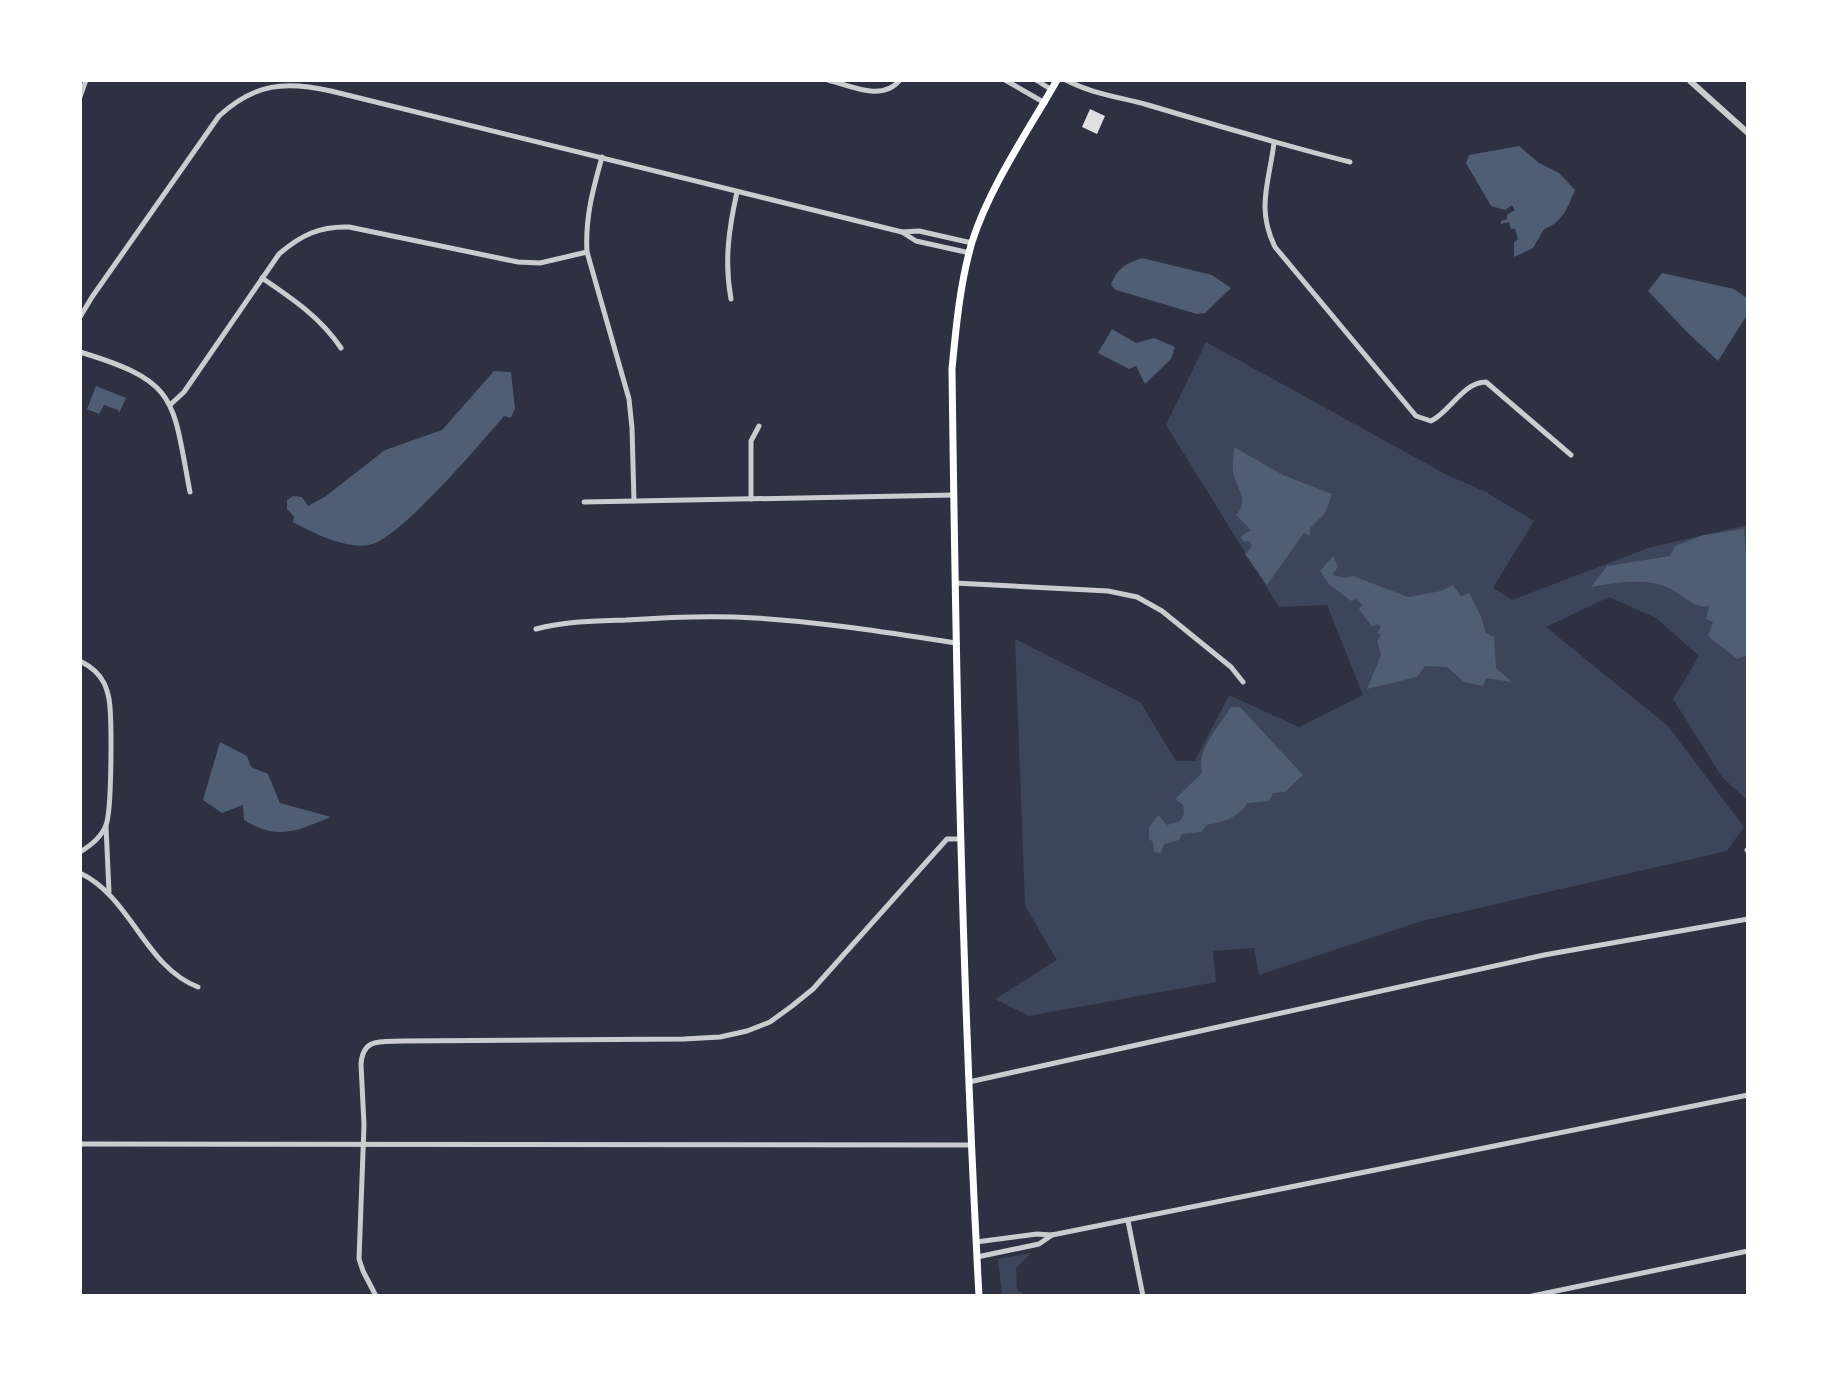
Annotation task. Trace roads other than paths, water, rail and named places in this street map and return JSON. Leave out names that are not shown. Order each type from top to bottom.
[{"type":"main road","points":[[979,1296],[969,1082],[955,583],[952,369],[957,310],[972,243],[984,213],[1057,80]]},
{"type":"street","points":[[80,97],[86,80]]},
{"type":"street","points":[[828,80],[875,92],[887,91],[900,80]]},
{"type":"street","points":[[1005,80],[1045,103]]},
{"type":"street","points":[[1036,80],[1052,90]]},
{"type":"street","points":[[1066,80],[1085,90],[1141,103],[1274,143],[1350,162]]},
{"type":"street","points":[[1689,80],[1748,134]]},
{"type":"street","points":[[80,317],[219,116],[246,95],[285,84],[308,86],[602,156],[902,232],[919,231],[972,243]]},
{"type":"street","points":[[1274,143],[1264,217],[1275,247],[1416,416],[1431,421],[1438,418],[1471,387],[1478,382],[1486,382],[1571,455]]},
{"type":"street","points":[[602,156],[589,204],[587,252],[628,400],[632,428],[634,501]]},
{"type":"street","points":[[731,299],[727,278],[727,253],[729,227],[737,192]]},
{"type":"street","points":[[171,404],[184,392],[279,254],[295,240],[312,231],[330,226],[349,227],[518,262],[540,263],[587,252]]},
{"type":"street","points":[[902,232],[916,241],[970,253]]},
{"type":"street","points":[[262,278],[309,310],[341,348]]},
{"type":"street","points":[[80,352],[119,363],[154,382],[171,404],[190,492]]},
{"type":"street","points":[[751,499],[751,441],[759,426]]},
{"type":"street","points":[[584,502],[954,495]]},
{"type":"street","points":[[955,583],[1108,591],[1137,597],[1162,611],[1231,667],[1243,681]]},
{"type":"street","points":[[536,629],[556,624],[705,616],[816,623],[957,643]]},
{"type":"street","points":[[80,661],[94,670],[104,682],[109,698],[109,808],[106,826],[109,892]]},
{"type":"street","points":[[80,852],[90,846],[106,826]]},
{"type":"street","points":[[376,1296],[359,1259],[363,1143],[362,1054],[366,1047],[374,1042],[684,1039],[720,1037],[747,1031],[770,1022],[813,989],[947,839],[962,839]]},
{"type":"street","points":[[80,873],[109,892],[170,970],[183,981],[198,987]]},
{"type":"street","points":[[969,1082],[1544,955],[1748,919]]},
{"type":"street","points":[[976,1242],[1037,1234],[1052,1236],[1748,1095]]},
{"type":"street","points":[[80,1144],[972,1145]]},
{"type":"street","points":[[1128,1221],[1143,1296]]},
{"type":"street","points":[[977,1257],[1039,1244],[1052,1236]]},
{"type":"street","points":[[1014,1237],[1016,1249]]},
{"type":"street","points":[[1532,1296],[1748,1251]]}]
